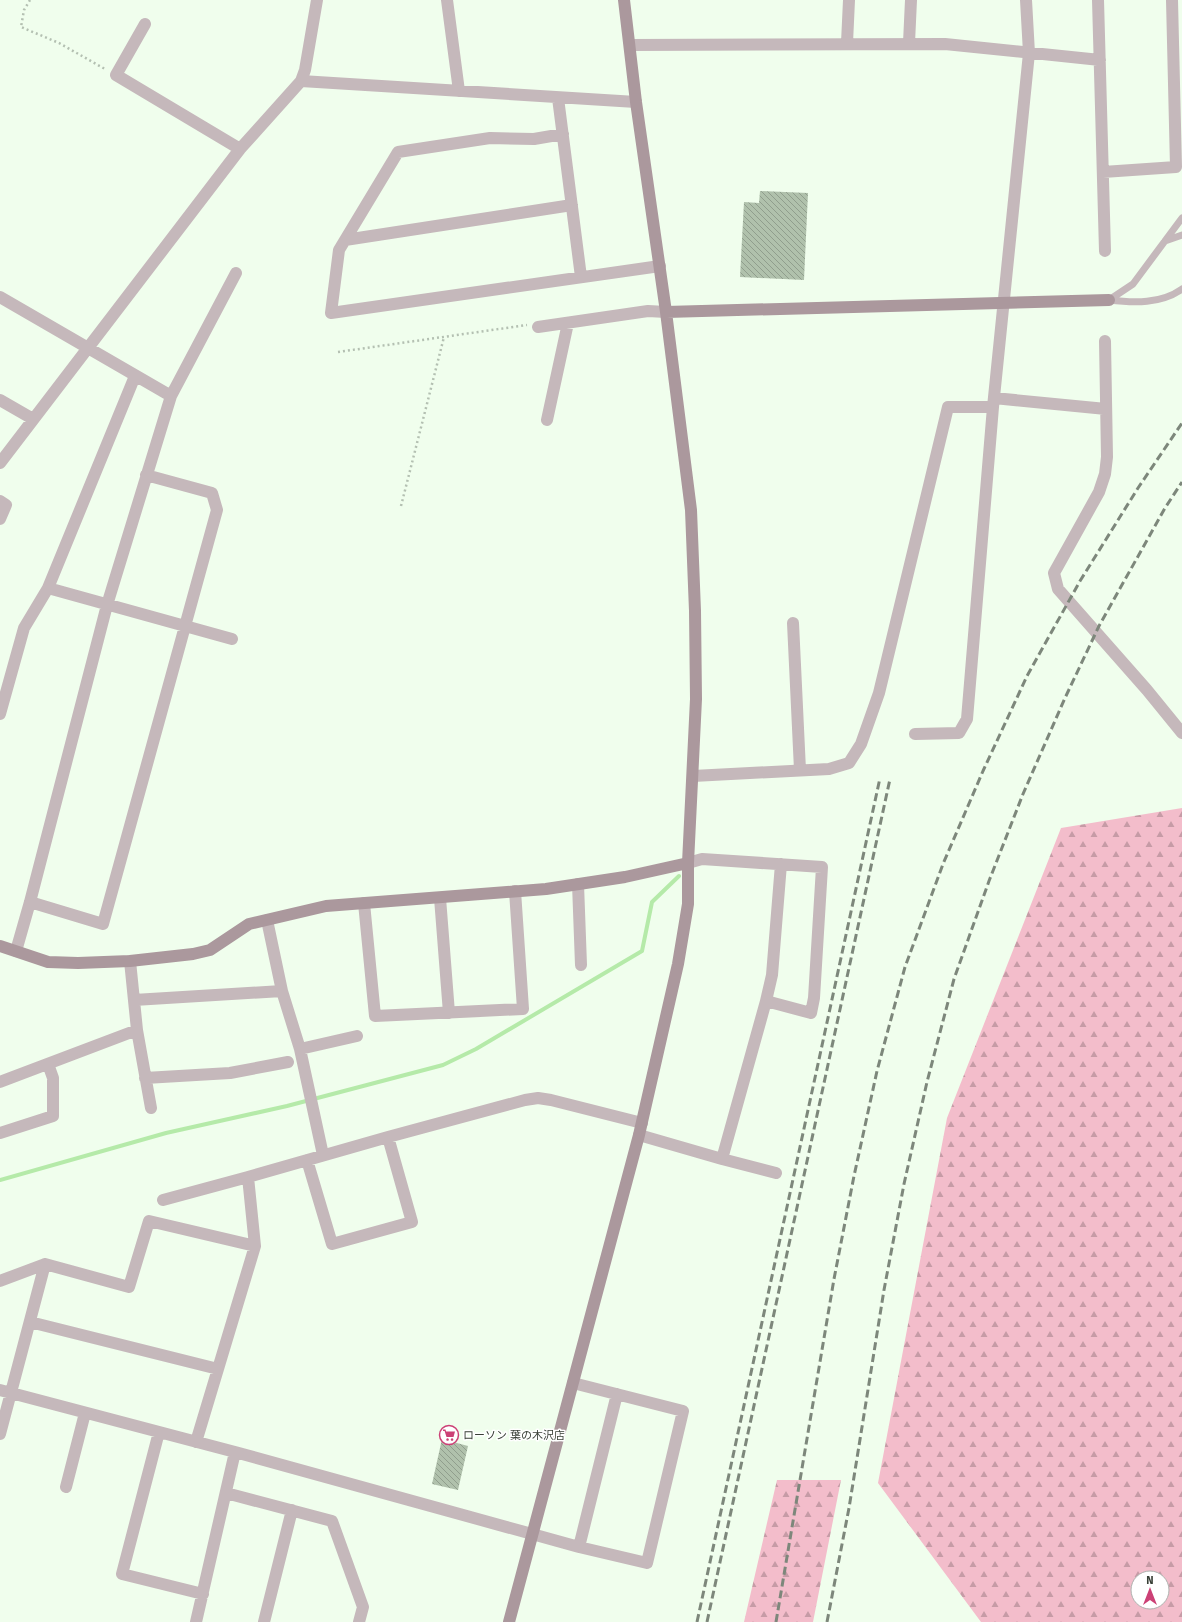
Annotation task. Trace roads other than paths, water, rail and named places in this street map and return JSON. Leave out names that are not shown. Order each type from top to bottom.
[{"type":"street","points":[[0,463],[240,149],[301,81],[305,70],[317,0]]},
{"type":"street","points":[[447,0],[459,91]]},
{"type":"street","points":[[509,1622],[641,1129],[678,964],[688,904],[688,863],[696,699],[695,611],[691,510],[660,266],[636,102],[624,0]]},
{"type":"street","points":[[847,44],[849,0]]},
{"type":"street","points":[[909,43],[911,0]]},
{"type":"street","points":[[915,734],[959,733],[967,719],[994,403],[1029,53],[1026,0]]},
{"type":"street","points":[[1098,0],[1105,251]]},
{"type":"street","points":[[1103,172],[1176,167],[1178,23],[1172,0]]},
{"type":"street","points":[[145,24],[116,75],[240,149]]},
{"type":"street","points":[[630,45],[945,44],[1100,60]]},
{"type":"street","points":[[301,81],[636,102]]},
{"type":"street","points":[[558,98],[581,277]]},
{"type":"street","points":[[563,134],[534,139],[490,138],[398,152],[339,250],[331,312],[660,266]]},
{"type":"street","points":[[345,240],[572,205]]},
{"type":"street","points":[[16,951],[107,605],[171,396],[236,273]]},
{"type":"street","points":[[0,297],[171,396]]},
{"type":"street","points":[[538,326],[648,311],[666,312],[1109,300]]},
{"type":"street","points":[[547,420],[568,322]]},
{"type":"street","points":[[1105,341],[1107,457],[1105,474],[1098,492],[1054,573],[1058,589],[1147,690],[1182,733]]},
{"type":"street","points":[[0,714],[24,628],[48,588],[135,376]]},
{"type":"street","points":[[0,400],[33,419]]},
{"type":"street","points":[[693,776],[829,769],[849,763],[861,744],[879,692],[948,407],[994,403],[1106,409]]},
{"type":"street","points":[[30,902],[104,924],[217,510],[212,493],[146,474]]},
{"type":"street","points":[[0,501],[6,505],[0,519]]},
{"type":"street","points":[[48,588],[232,639]]},
{"type":"street","points":[[793,623],[800,770]]},
{"type":"street","points":[[0,946],[48,962],[78,963],[130,961],[192,954],[210,950],[249,924],[326,906],[440,898],[578,884],[625,877],[702,859],[822,867],[814,998],[811,1013],[766,1001]]},
{"type":"street","points":[[722,1159],[772,975],[780,864]]},
{"type":"street","points":[[578,884],[581,965]]},
{"type":"street","points":[[364,903],[374,1016],[523,1009],[515,891]]},
{"type":"street","points":[[440,898],[449,1013]]},
{"type":"street","points":[[267,920],[282,991],[300,1049],[323,1155]]},
{"type":"street","points":[[130,961],[137,1030],[151,1108]]},
{"type":"street","points":[[134,1000],[282,991]]},
{"type":"street","points":[[0,1082],[137,1030]]},
{"type":"street","points":[[300,1049],[357,1036]]},
{"type":"street","points":[[145,1078],[230,1073],[288,1062]]},
{"type":"street","points":[[0,1133],[53,1116],[53,1078],[48,1064]]},
{"type":"street","points":[[163,1200],[388,1137],[525,1100],[538,1098],[641,1129],[722,1159],[776,1173]]},
{"type":"street","points":[[307,1160],[332,1244],[412,1222],[388,1137]]},
{"type":"street","points":[[196,1442],[256,1246],[248,1177]]},
{"type":"street","points":[[0,1281],[45,1264],[129,1287],[149,1221],[256,1246]]},
{"type":"street","points":[[0,1434],[6,1391],[30,1322],[45,1264]]},
{"type":"street","points":[[30,1322],[218,1369]]},
{"type":"street","points":[[6,1391],[235,1452],[579,1547],[646,1563],[683,1411],[573,1383]]},
{"type":"street","points":[[579,1547],[617,1394]]},
{"type":"street","points":[[66,1487],[85,1413]]},
{"type":"street","points":[[159,1432],[122,1574],[203,1594]]},
{"type":"street","points":[[196,1622],[235,1452]]},
{"type":"street","points":[[226,1493],[332,1521],[363,1607],[359,1622]]},
{"type":"street","points":[[264,1622],[292,1510]]},
{"type":"lane","points":[[1109,300],[1133,284],[1182,218]]},
{"type":"lane","points":[[1165,241],[1182,235]]},
{"type":"lane","points":[[1109,300],[1131,302],[1151,301],[1176,294],[1182,289]]},
{"type":"waterway","points":[[0,1180],[166,1133],[287,1106],[443,1065],[476,1049],[642,951],[652,902],[679,876]]},
{"type":"railway","points":[[776,1622],[834,1279],[854,1176],[877,1071],[905,967],[943,864],[983,771],[1027,676],[1080,581],[1138,488],[1182,423]]},
{"type":"railway","points":[[827,1622],[849,1508],[884,1290],[904,1184],[927,1082],[954,979],[989,881],[1023,794],[1065,698],[1099,626],[1165,508],[1182,482]]},
{"type":"railway","points":[[697,1622],[880,778]]},
{"type":"railway","points":[[707,1622],[890,779]]},
{"type":"place","name":"ローソン 葉の木沢店","points":[[449,1435]]}]
